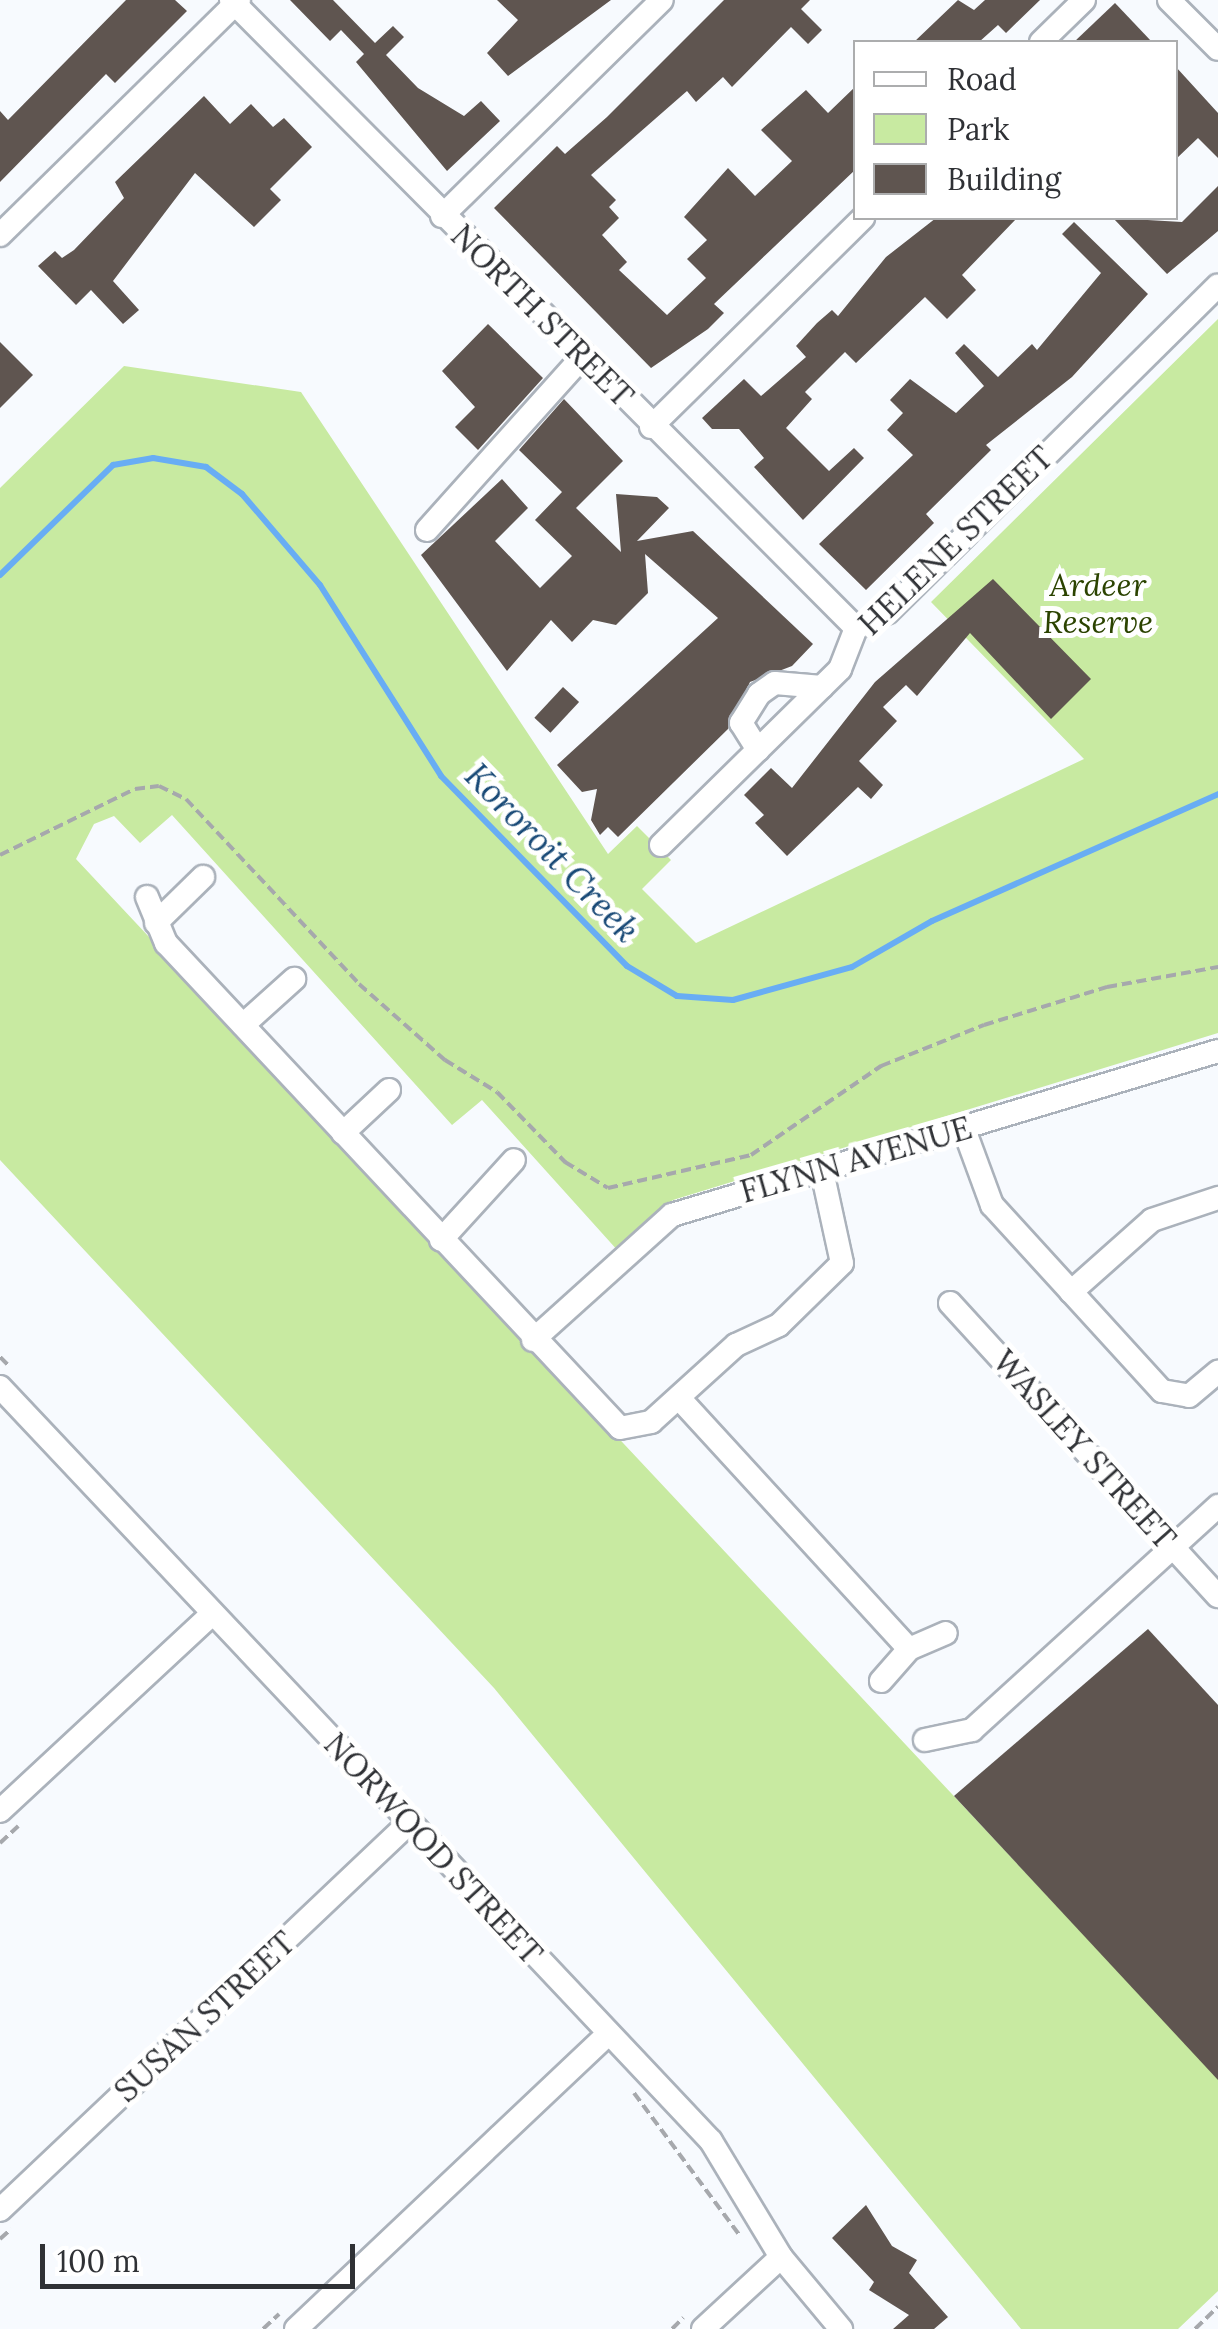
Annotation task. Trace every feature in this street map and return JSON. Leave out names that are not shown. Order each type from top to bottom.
[{"type":"street","points":[[442,216],[662,0]]},
{"type":"street","points":[[1043,40],[1084,0]]},
{"type":"street","points":[[1170,0],[1218,49]]},
{"type":"street","points":[[0,236],[235,1]]},
{"type":"street","name":"NORTH STREET","points":[[235,1],[442,216],[856,628]]},
{"type":"street","points":[[651,427],[861,220]]},
{"type":"street","name":"HELENE STREET","points":[[661,844],[822,687],[848,657],[856,628],[888,612],[1218,286]]},
{"type":"street","points":[[426,530],[582,357]]},
{"type":"street","points":[[758,750],[741,723],[759,694],[775,683],[822,687]]},
{"type":"street","points":[[156,923],[203,877]]},
{"type":"street","points":[[147,897],[156,923],[242,1025],[620,1428],[641,1428],[736,1345],[779,1325],[842,1263],[822,1170]]},
{"type":"street","points":[[242,1025],[294,978]]},
{"type":"street","name":"FLYNN AVENUE","points":[[534,1340],[672,1215],[1218,1051]]},
{"type":"street","points":[[343,1134],[389,1090]]},
{"type":"street","points":[[964,1128],[992,1205],[1162,1391],[1189,1396],[1218,1372]]},
{"type":"street","points":[[442,1240],[514,1160]]},
{"type":"street","points":[[1071,1292],[1152,1220],[1218,1198]]},
{"type":"street","name":"WASLEY STREET","points":[[950,1303],[1218,1596]]},
{"type":"street","name":"NORWOOD STREET","points":[[0,1388],[711,2141],[773,2265],[841,2329]]},
{"type":"street","points":[[678,1398],[909,1649]]},
{"type":"street","points":[[925,1740],[972,1730],[1218,1506]]},
{"type":"street","points":[[0,1811],[212,1614]]},
{"type":"street","points":[[882,1681],[909,1649],[946,1633]]},
{"type":"street","name":"SUSAN STREET","points":[[0,2210],[409,1823]]},
{"type":"street","points":[[296,2329],[608,2035]]},
{"type":"street","points":[[703,2329],[773,2265]]},
{"type":"path","points":[[0,854],[135,789],[186,798],[359,984],[445,1060],[497,1092],[565,1162],[608,1188],[751,1154],[881,1066],[984,1025],[1106,987],[1218,967]]},
{"type":"path","points":[[620,2078],[773,2265]]},
{"type":"path","points":[[1195,2329],[1218,2307]]},
{"type":"green space","name":"Ardeer Reserve","points":[[1218,319],[1218,1033],[673,1200],[619,1252],[482,1100],[452,1125],[172,815],[140,843],[114,816],[94,824],[76,859],[1218,2078],[1218,2291],[1178,2329],[1021,2329],[494,1688],[0,1160],[0,488],[124,366],[301,392],[608,854],[637,826],[671,860],[642,889],[696,943],[1084,759],[931,602]]},
{"type":"building","points":[[126,0],[175,0],[187,11],[115,83],[106,74],[0,182],[0,111],[8,120]]},
{"type":"building","points":[[290,0],[333,0],[375,43],[393,26],[404,37],[386,55],[418,88],[464,116],[481,101],[500,121],[447,171],[356,62],[364,54],[341,30],[330,41]]},
{"type":"building","points":[[497,0],[611,0],[508,76],[487,53],[518,20]]},
{"type":"building","points":[[724,0],[810,0],[801,9],[822,30],[808,44],[791,27],[732,87],[723,77],[696,102],[687,91],[591,175],[616,200],[609,207],[619,218],[602,235],[627,262],[619,270],[667,315],[706,278],[687,259],[707,240],[684,217],[728,168],[755,196],[792,161],[761,130],[806,90],[828,113],[853,89],[853,172],[714,304],[724,313],[708,329],[651,368],[494,208],[557,146],[565,154]]},
{"type":"building","points":[[958,0],[974,10],[985,0],[1040,0],[1006,33],[998,25],[981,40],[916,40]]},
{"type":"building","points":[[1115,3],[1150,40],[1076,40]]},
{"type":"building","points":[[1178,69],[1218,113],[1218,158],[1198,138],[1178,157]]},
{"type":"building","points":[[204,96],[230,124],[251,104],[273,127],[284,118],[312,147],[270,189],[281,200],[254,227],[195,173],[113,281],[139,310],[123,324],[91,290],[76,305],[38,266],[55,251],[62,258],[74,250],[124,198],[115,182]]},
{"type":"building","points":[[1218,186],[1218,231],[1167,274],[1115,220],[1148,220],[1182,222]]},
{"type":"building","points":[[933,220],[1015,220],[962,275],[976,290],[947,319],[925,297],[856,363],[845,352],[805,392],[812,399],[786,428],[829,471],[854,448],[864,458],[803,520],[754,467],[764,458],[739,429],[712,429],[702,418],[744,379],[761,396],[806,357],[796,346],[832,310],[838,316],[886,257]]},
{"type":"building","points":[[1074,222],[1148,294],[1072,377],[986,445],[991,450],[926,514],[934,523],[866,590],[819,544],[913,455],[887,430],[903,413],[890,400],[910,379],[956,413],[984,386],[955,353],[964,344],[998,377],[1032,344],[1037,350],[1101,273],[1062,234]]},
{"type":"building","points":[[488,324],[543,378],[478,450],[455,427],[475,407],[442,371]]},
{"type":"building","points":[[0,342],[33,375],[0,408]]},
{"type":"building","points":[[564,399],[623,461],[576,508],[621,552],[616,494],[657,497],[669,508],[637,541],[693,531],[813,644],[792,666],[750,682],[728,729],[618,837],[608,827],[600,835],[591,820],[597,789],[582,792],[557,765],[718,618],[645,554],[648,593],[616,625],[593,620],[572,642],[551,620],[507,671],[421,555],[502,479],[528,508],[495,541],[540,588],[572,556],[535,520],[562,492],[519,450]]},
{"type":"building","points":[[993,579],[1091,679],[1051,719],[970,633],[917,696],[906,685],[883,707],[897,721],[859,761],[883,785],[871,799],[858,787],[787,856],[755,823],[764,815],[744,795],[771,768],[792,788],[875,682]]},
{"type":"building","points":[[563,687],[579,702],[550,733],[534,718]]},
{"type":"building","points":[[1148,1629],[1218,1705],[1218,2080],[954,1796]]},
{"type":"building","points":[[866,2205],[892,2246],[917,2260],[909,2273],[948,2317],[934,2329],[893,2329],[909,2315],[869,2290],[874,2282],[832,2238]]},
{"type":"waterway","name":"Kororoit Creek","points":[[0,575],[113,465],[153,458],[206,467],[242,494],[320,585],[441,776],[627,966],[677,996],[733,1000],[852,967],[932,921],[1218,794]]}]
